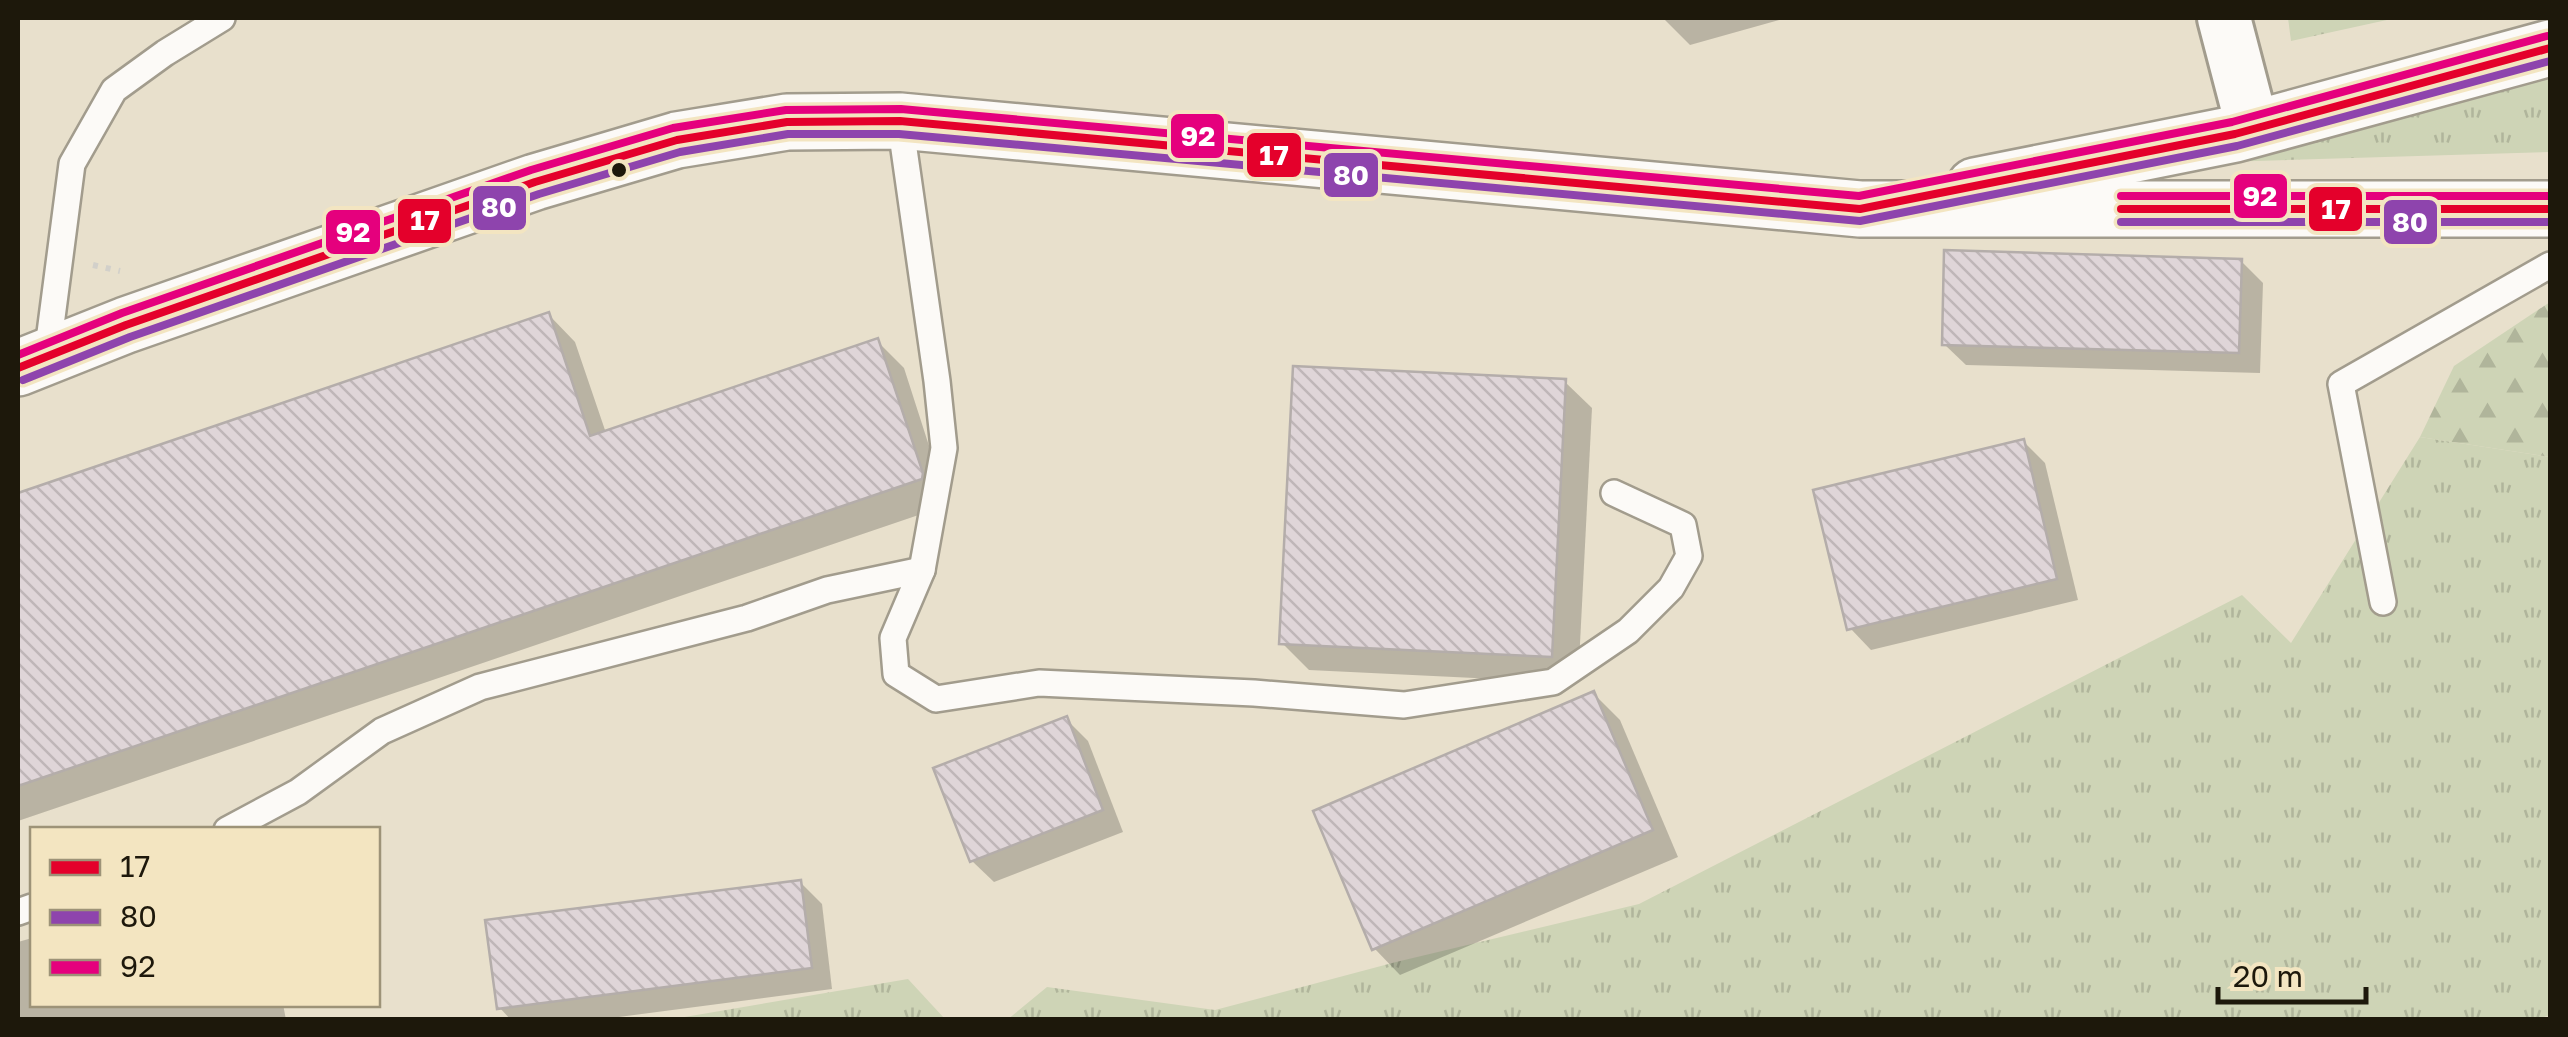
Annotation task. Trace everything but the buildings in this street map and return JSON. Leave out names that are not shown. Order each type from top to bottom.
[{"type":"street","points":[[2224,18],[2253,128]]},
{"type":"street","points":[[1860,210],[2253,128],[2550,48]]},
{"type":"street","points":[[32,362],[519,187],[677,140],[788,122],[900,121],[1860,210],[2550,209]]},
{"type":"lane","points":[[32,362],[72,164],[114,90],[222,18]]},
{"type":"lane","points":[[900,121],[944,448],[922,570],[892,638],[896,674],[936,699],[1039,683],[1254,692],[1404,705],[1553,682],[1628,630],[1671,588],[1690,556],[1682,525],[1614,493]]},
{"type":"lane","points":[[2383,602],[2341,384],[2550,265]]},
{"type":"lane","points":[[233,827],[298,792],[382,730],[480,687],[747,618],[827,590],[922,570]]},
{"type":"green space","points":[[2288,18],[2396,18],[2291,41]]},
{"type":"green space","points":[[2550,44],[2550,152],[2158,164]]},
{"type":"green space","points":[[2550,302],[2550,457],[2420,437],[2454,366]]},
{"type":"green space","points":[[2420,437],[2550,457],[2550,1015],[2535,1020],[1007,1020],[1047,987],[1215,1010],[1639,904],[2242,595],[2291,643]]},
{"type":"green space","points":[[908,979],[945,1019],[673,1019]]},
{"type":"transit line","name":"92","points":[[18,355],[122,313],[531,170],[673,128],[786,110],[901,109],[1859,196],[2232,122],[2547,36]]},
{"type":"transit line","name":"17","points":[[18,368],[126,325],[535,182],[677,140],[787,122],[900,121],[1860,209],[2235,134],[2550,48]]},
{"type":"transit line","name":"80","points":[[23,380],[130,337],[539,194],[680,152],[788,134],[899,134],[1860,221],[2237,146],[2550,61]]},
{"type":"transit line","name":"92","points":[[2121,196],[2550,196]]},
{"type":"transit line","name":"17","points":[[2121,209],[2550,209]]},
{"type":"transit line","name":"80","points":[[2121,222],[2550,222]]}]
